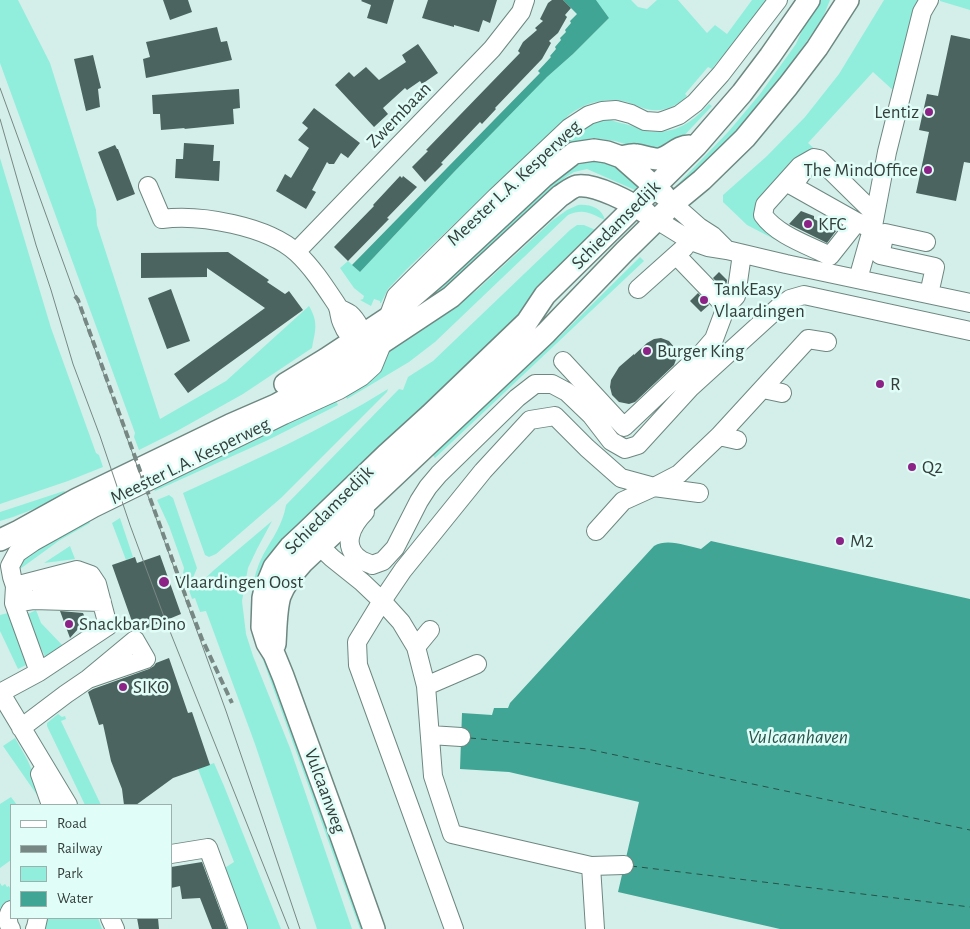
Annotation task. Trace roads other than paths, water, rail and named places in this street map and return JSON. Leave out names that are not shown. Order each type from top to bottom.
[{"type":"main road","name":"Schiedamsedijk","points":[[274,654],[280,596],[290,577],[303,562],[312,539],[386,455],[527,322],[545,295],[696,146],[742,93],[809,0]]},
{"type":"main road","name":"Schiedamsedijk","points":[[312,539],[396,472],[546,333],[625,251],[673,204],[702,180],[744,138],[788,86],[848,0]]},
{"type":"main road","points":[[621,157],[635,155],[660,159],[683,146],[696,146]]},
{"type":"main road","name":"Meester L.A. Kesperweg","points":[[367,343],[388,318],[438,275],[543,177],[574,153],[594,150],[621,157],[673,204]]},
{"type":"main road","name":"Meester L.A. Kesperweg","points":[[0,540],[77,499],[230,425],[268,394],[326,359],[367,343],[451,298],[560,196],[576,186],[591,186],[636,206],[657,220]]},
{"type":"main road","name":"Meester L.A. Kesperweg","points":[[0,526],[77,499]]},
{"type":"main road","name":"Vulcaanweg","points":[[274,654],[374,929]]},
{"type":"street","name":"Zwembaan","points":[[296,252],[492,49],[520,12],[525,0]]},
{"type":"street","name":"Meester L.A. Kesperweg","points":[[388,318],[396,296],[569,128],[589,115],[602,111],[616,110],[631,114],[645,121],[660,122],[679,115],[695,103],[721,74],[778,0]]},
{"type":"street","points":[[858,279],[868,222],[922,12],[928,0]]},
{"type":"street","points":[[814,158],[819,159],[841,179],[868,222],[830,256],[785,234],[768,222],[763,215],[765,205],[800,166],[814,158]]},
{"type":"street","points":[[841,179],[823,169],[806,168],[793,186],[868,222]]},
{"type":"street","points":[[148,186],[162,219],[177,217],[209,220],[256,230],[276,239],[296,252],[318,277],[339,308],[350,314],[367,343]]},
{"type":"street","name":"Schiedamsedijk","points":[[673,204],[699,228],[734,252]]},
{"type":"street","name":"Schiedamsedijk","points":[[657,220],[691,241],[708,248],[970,303]]},
{"type":"street","points":[[926,242],[885,234],[880,255],[935,267],[929,294]]},
{"type":"street","points":[[638,289],[691,241]]},
{"type":"street","points":[[562,361],[624,427],[701,354],[714,339],[726,307],[736,296],[734,252]]},
{"type":"street","points":[[676,255],[726,307]]},
{"type":"street","points":[[396,472],[386,492],[359,519],[353,528],[350,540],[351,551],[360,560],[372,565],[383,561],[395,548],[419,501],[434,480],[517,398],[535,384],[552,384],[568,392],[591,414],[612,441],[625,449],[638,445],[691,387],[790,299],[804,295],[970,331]]},
{"type":"street","points":[[596,531],[623,501],[679,474],[719,436],[808,339],[827,342]]},
{"type":"street","name":"Meester L.A. Kesperweg","points":[[39,672],[15,594],[10,566],[17,552],[94,508],[339,390],[361,377],[373,366],[367,343]]},
{"type":"street","points":[[763,389],[782,393]]},
{"type":"street","points":[[454,929],[358,665],[357,642],[403,570],[483,472],[530,420],[555,416],[587,448],[622,478],[654,487],[699,493]]},
{"type":"street","points":[[719,436],[737,440]]},
{"type":"street","points":[[312,539],[382,601],[401,622],[416,647],[426,686],[433,776],[452,834],[591,866],[624,866]]},
{"type":"street","points":[[15,594],[97,584],[108,626],[39,672],[0,692],[67,804]]},
{"type":"street","points":[[15,594],[33,600],[102,602]]},
{"type":"street","points":[[416,647],[430,630]]},
{"type":"street","points":[[426,686],[477,664]]},
{"type":"street","points":[[23,732],[66,694],[88,680]]},
{"type":"street","points":[[23,732],[51,804]]},
{"type":"street","points":[[430,735],[461,737]]},
{"type":"street","points":[[172,854],[208,848],[238,929]]},
{"type":"street","points":[[591,866],[595,929]]},
{"type":"street","points":[[10,912],[8,919],[11,929]]},
{"type":"water","points":[[563,0],[596,0],[609,18],[547,77],[360,272],[352,265],[540,73],[538,71],[551,57],[556,49],[555,47],[561,40],[560,38],[571,23],[570,21],[577,14]]},
{"type":"water","name":"Vulcaanhaven","points":[[711,541],[970,599],[970,929],[780,929],[618,892],[639,802],[509,772],[460,769],[462,713],[492,715],[494,708],[508,708],[510,703],[654,546],[671,543],[701,549]]},
{"type":"tram line","points":[[0,88],[226,711],[300,929]]},
{"type":"tram line","points":[[0,119],[73,364],[130,525],[163,614],[289,929]]},
{"type":"railway","points":[[75,296],[202,639],[232,703]]},
{"type":"place","name":"Lentiz","points":[[929,112]]},
{"type":"place","name":"The MindOffice","points":[[928,170]]},
{"type":"place","name":"KFC","points":[[808,224]]},
{"type":"place","name":"TankEasy Vlaardingen","points":[[704,300]]},
{"type":"place","name":"Burger King","points":[[647,351]]},
{"type":"place","name":"R","points":[[880,384]]},
{"type":"place","name":"Q2","points":[[912,467]]},
{"type":"place","name":"M2","points":[[840,541]]},
{"type":"place","name":"Vlaardingen Oost","points":[[164,582]]},
{"type":"place","name":"Snackbar Dino","points":[[69,624]]},
{"type":"place","name":"SIKO","points":[[123,687]]}]
